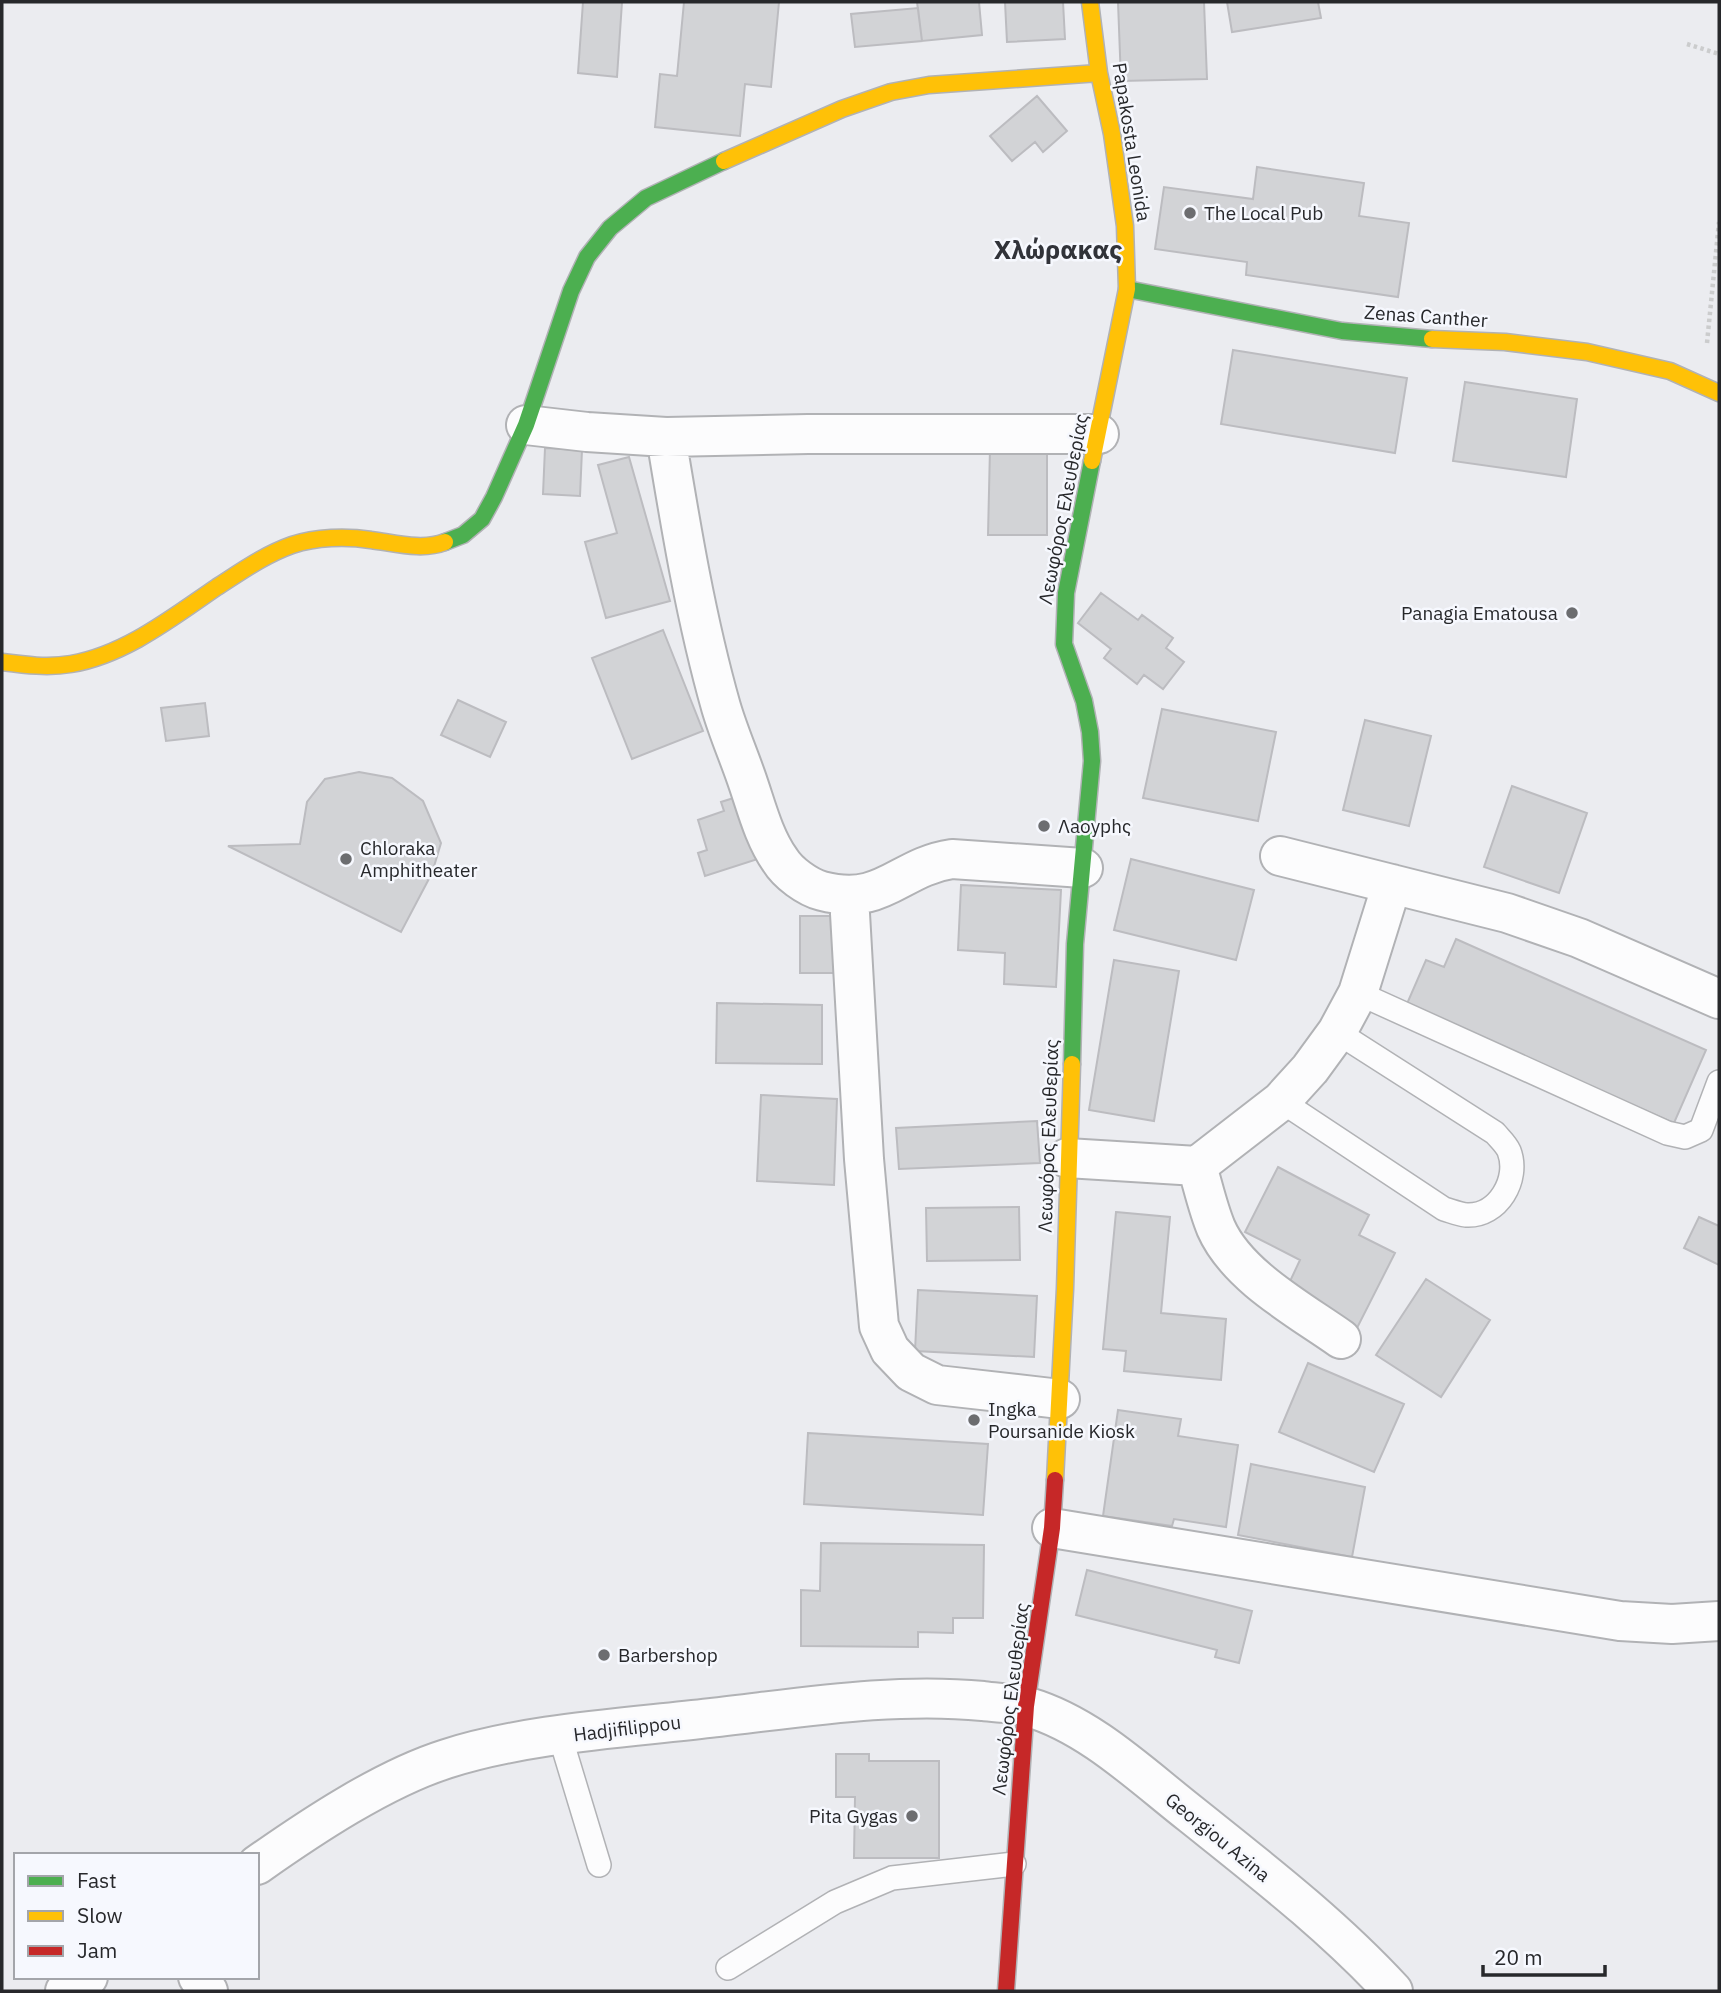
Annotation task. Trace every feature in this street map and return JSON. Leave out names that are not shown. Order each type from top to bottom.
[{"type":"main road","name":"Papakosta Leonida","points":[[1090,2],[1125,226],[1127,289]]},
{"type":"main road","points":[[2,662],[32,666],[71,664],[106,656],[160,626],[263,556],[295,544],[326,538],[368,539],[412,546],[440,544],[463,535],[482,519],[526,425],[571,291],[587,257],[610,228],[646,198],[830,115],[891,92],[929,85],[1099,73]]},
{"type":"main road","name":"Zenas Canther","points":[[1127,289],[1342,331],[1505,342],[1587,352],[1670,371],[1719,393]]},
{"type":"main road","name":"Λεωφόρος Ελευθερίας","points":[[1006,1991],[1026,1706],[1052,1528],[1066,1276],[1067,1158],[1075,944],[1092,761],[1084,701],[1064,644],[1063,622],[1066,593],[1127,289]]},
{"type":"street","points":[[526,425],[666,437],[808,433],[1099,434]]},
{"type":"street","points":[[666,437],[689,572],[721,708],[767,836],[781,862],[801,881],[819,891],[849,896],[882,889],[916,869],[933,862],[952,859],[1083,867]]},
{"type":"street","points":[[1280,856],[1507,912],[1579,939],[1719,999]]},
{"type":"street","points":[[1067,1158],[1197,1166],[1281,1101],[1338,1032],[1357,993],[1392,884]]},
{"type":"street","points":[[849,896],[864,1158],[879,1326],[891,1350],[911,1372],[937,1385],[1060,1399]]},
{"type":"street","points":[[1197,1166],[1217,1229],[1231,1253],[1256,1278],[1341,1339]]},
{"type":"street","points":[[1052,1528],[1620,1620],[1672,1624],[1719,1621]]},
{"type":"street","name":"Hadjifilippou","points":[[259,1864],[327,1818],[402,1777],[484,1748],[560,1736],[832,1704],[962,1699],[1026,1706]]},
{"type":"street","name":"Georgiou Azina","points":[[1026,1706],[1062,1721],[1131,1767],[1313,1913],[1358,1953],[1393,1991]]},
{"type":"street","points":[[65,1991],[85,1979]]},
{"type":"lane","points":[[1357,993],[1667,1133],[1685,1137],[1701,1130],[1719,1082]]},
{"type":"lane","points":[[1281,1101],[1444,1209],[1466,1215],[1482,1212],[1498,1202],[1508,1188],[1512,1170],[1508,1149],[1495,1133],[1338,1032]]},
{"type":"lane","points":[[560,1736],[599,1865]]},
{"type":"lane","points":[[728,1968],[835,1902],[892,1878],[1014,1864]]},
{"type":"path","points":[[1687,44],[1719,54]]},
{"type":"path","points":[[1702,385],[1719,222]]},
{"type":"building","points":[[583,2],[622,2],[617,77],[578,73]]},
{"type":"building","points":[[684,2],[779,2],[771,87],[745,84],[740,136],[655,127],[660,74],[677,76]]},
{"type":"building","points":[[917,2],[979,2],[982,35],[922,41]]},
{"type":"building","points":[[1005,2],[1063,2],[1065,39],[1007,42]]},
{"type":"building","points":[[1118,2],[1204,2],[1207,79],[1121,81]]},
{"type":"building","points":[[1227,2],[1318,2],[1321,18],[1232,32]]},
{"type":"building","points":[[918,8],[922,41],[855,47],[851,14]]},
{"type":"building","points":[[1037,96],[1067,131],[1043,152],[1035,142],[1012,161],[990,136]]},
{"type":"building","points":[[1257,167],[1364,183],[1359,216],[1409,223],[1398,297],[1246,275],[1247,262],[1155,249],[1164,187],[1253,199]]},
{"type":"building","points":[[1233,350],[1407,378],[1395,453],[1221,424]]},
{"type":"building","points":[[1465,382],[1577,399],[1566,477],[1453,461]]},
{"type":"building","points":[[545,448],[582,450],[580,496],[543,494]]},
{"type":"building","points":[[990,448],[1047,449],[1047,535],[988,535]]},
{"type":"building","points":[[629,457],[670,601],[606,618],[585,542],[617,533],[598,465]]},
{"type":"building","points":[[1101,593],[1138,620],[1142,615],[1173,638],[1166,648],[1184,662],[1163,689],[1144,675],[1137,684],[1104,658],[1111,649],[1078,623]]},
{"type":"building","points":[[663,630],[703,731],[632,759],[592,658]]},
{"type":"building","points":[[458,700],[506,722],[490,757],[441,735]]},
{"type":"building","points":[[205,703],[209,736],[166,741],[161,708]]},
{"type":"building","points":[[1162,709],[1276,732],[1258,821],[1143,798]]},
{"type":"building","points":[[1365,720],[1431,736],[1409,826],[1343,810]]},
{"type":"building","name":"Chloraka Amphitheater","points":[[359,772],[392,778],[423,801],[441,843],[432,873],[401,932],[228,846],[300,844],[307,802],[325,779]]},
{"type":"building","points":[[1512,786],[1587,813],[1559,893],[1484,867]]},
{"type":"building","points":[[743,795],[764,857],[705,876],[698,853],[707,850],[698,820],[724,811],[721,802]]},
{"type":"building","points":[[1131,859],[1254,890],[1236,960],[1114,930]]},
{"type":"building","points":[[961,885],[1061,890],[1056,987],[1004,984],[1005,953],[958,950]]},
{"type":"building","points":[[800,916],[841,916],[842,973],[800,973]]},
{"type":"building","points":[[1456,939],[1706,1050],[1674,1123],[1406,1006],[1426,960],[1444,967]]},
{"type":"building","points":[[1114,960],[1179,971],[1154,1121],[1089,1110]]},
{"type":"building","points":[[717,1003],[822,1005],[822,1064],[716,1063]]},
{"type":"building","points":[[761,1095],[837,1099],[834,1185],[757,1181]]},
{"type":"building","points":[[1037,1121],[1040,1163],[899,1169],[896,1128]]},
{"type":"building","points":[[1278,1167],[1369,1215],[1359,1235],[1395,1253],[1356,1330],[1284,1294],[1300,1260],[1245,1232]]},
{"type":"building","points":[[1019,1207],[1020,1260],[927,1261],[926,1208]]},
{"type":"building","points":[[1116,1212],[1170,1217],[1161,1313],[1226,1319],[1221,1380],[1124,1371],[1126,1351],[1103,1349]]},
{"type":"building","points":[[1699,1217],[1719,1226],[1719,1265],[1684,1248]]},
{"type":"building","points":[[1426,1279],[1490,1320],[1441,1397],[1376,1355]]},
{"type":"building","points":[[918,1290],[1037,1296],[1034,1357],[915,1351]]},
{"type":"building","points":[[1308,1363],[1404,1404],[1374,1472],[1279,1432]]},
{"type":"building","points":[[1118,1410],[1181,1419],[1178,1436],[1238,1445],[1226,1527],[1174,1519],[1172,1526],[1103,1516]]},
{"type":"building","points":[[808,1433],[988,1444],[983,1515],[804,1504]]},
{"type":"building","points":[[1251,1464],[1365,1487],[1352,1557],[1238,1535]]},
{"type":"building","points":[[821,1543],[984,1545],[983,1618],[953,1618],[953,1633],[918,1632],[918,1647],[801,1646],[801,1590],[820,1591]]},
{"type":"building","points":[[1087,1570],[1252,1611],[1239,1663],[1215,1657],[1217,1650],[1076,1615]]},
{"type":"building","points":[[836,1754],[869,1754],[869,1761],[939,1761],[939,1858],[854,1858],[855,1797],[836,1797]]},
{"type":"traffic: fast","points":[[445,542],[463,535],[482,519],[494,497],[526,425],[571,291],[587,257],[610,228],[646,198],[724,161]]},
{"type":"traffic: fast","points":[[1127,289],[1342,331],[1432,339]]},
{"type":"traffic: fast","points":[[1072,1064],[1075,944],[1092,761],[1084,701],[1064,644],[1066,593],[1092,461]]},
{"type":"traffic: slow","points":[[1090,2],[1125,226],[1127,289],[1092,461]]},
{"type":"traffic: slow","points":[[724,161],[842,109],[891,92],[929,85],[1099,73]]},
{"type":"traffic: slow","points":[[1432,339],[1505,342],[1587,352],[1670,371],[1719,393]]},
{"type":"traffic: slow","points":[[2,662],[36,666],[62,665],[110,652],[166,622],[253,564],[301,542],[341,538],[418,546],[445,542]]},
{"type":"traffic: slow","points":[[1055,1480],[1065,1289],[1072,1064]]},
{"type":"traffic: jam","points":[[1006,1991],[1026,1706],[1052,1528],[1055,1480]]},
{"type":"place","name":"The Local Pub","points":[[1190,213]]},
{"type":"place","name":"Panagia Ematousa","points":[[1572,613]]},
{"type":"place","name":"Λaoyphς","points":[[1044,826]]},
{"type":"place","name":"Chloraka Amphitheater","points":[[346,859]]},
{"type":"place","name":"Ingka Poursanide Kiosk","points":[[974,1420]]},
{"type":"place","name":"Barbershop","points":[[604,1655]]},
{"type":"place","name":"Pita Gygas","points":[[912,1816]]},
{"type":"district","name":"Χλώρακας","points":[[1058,250]]}]
